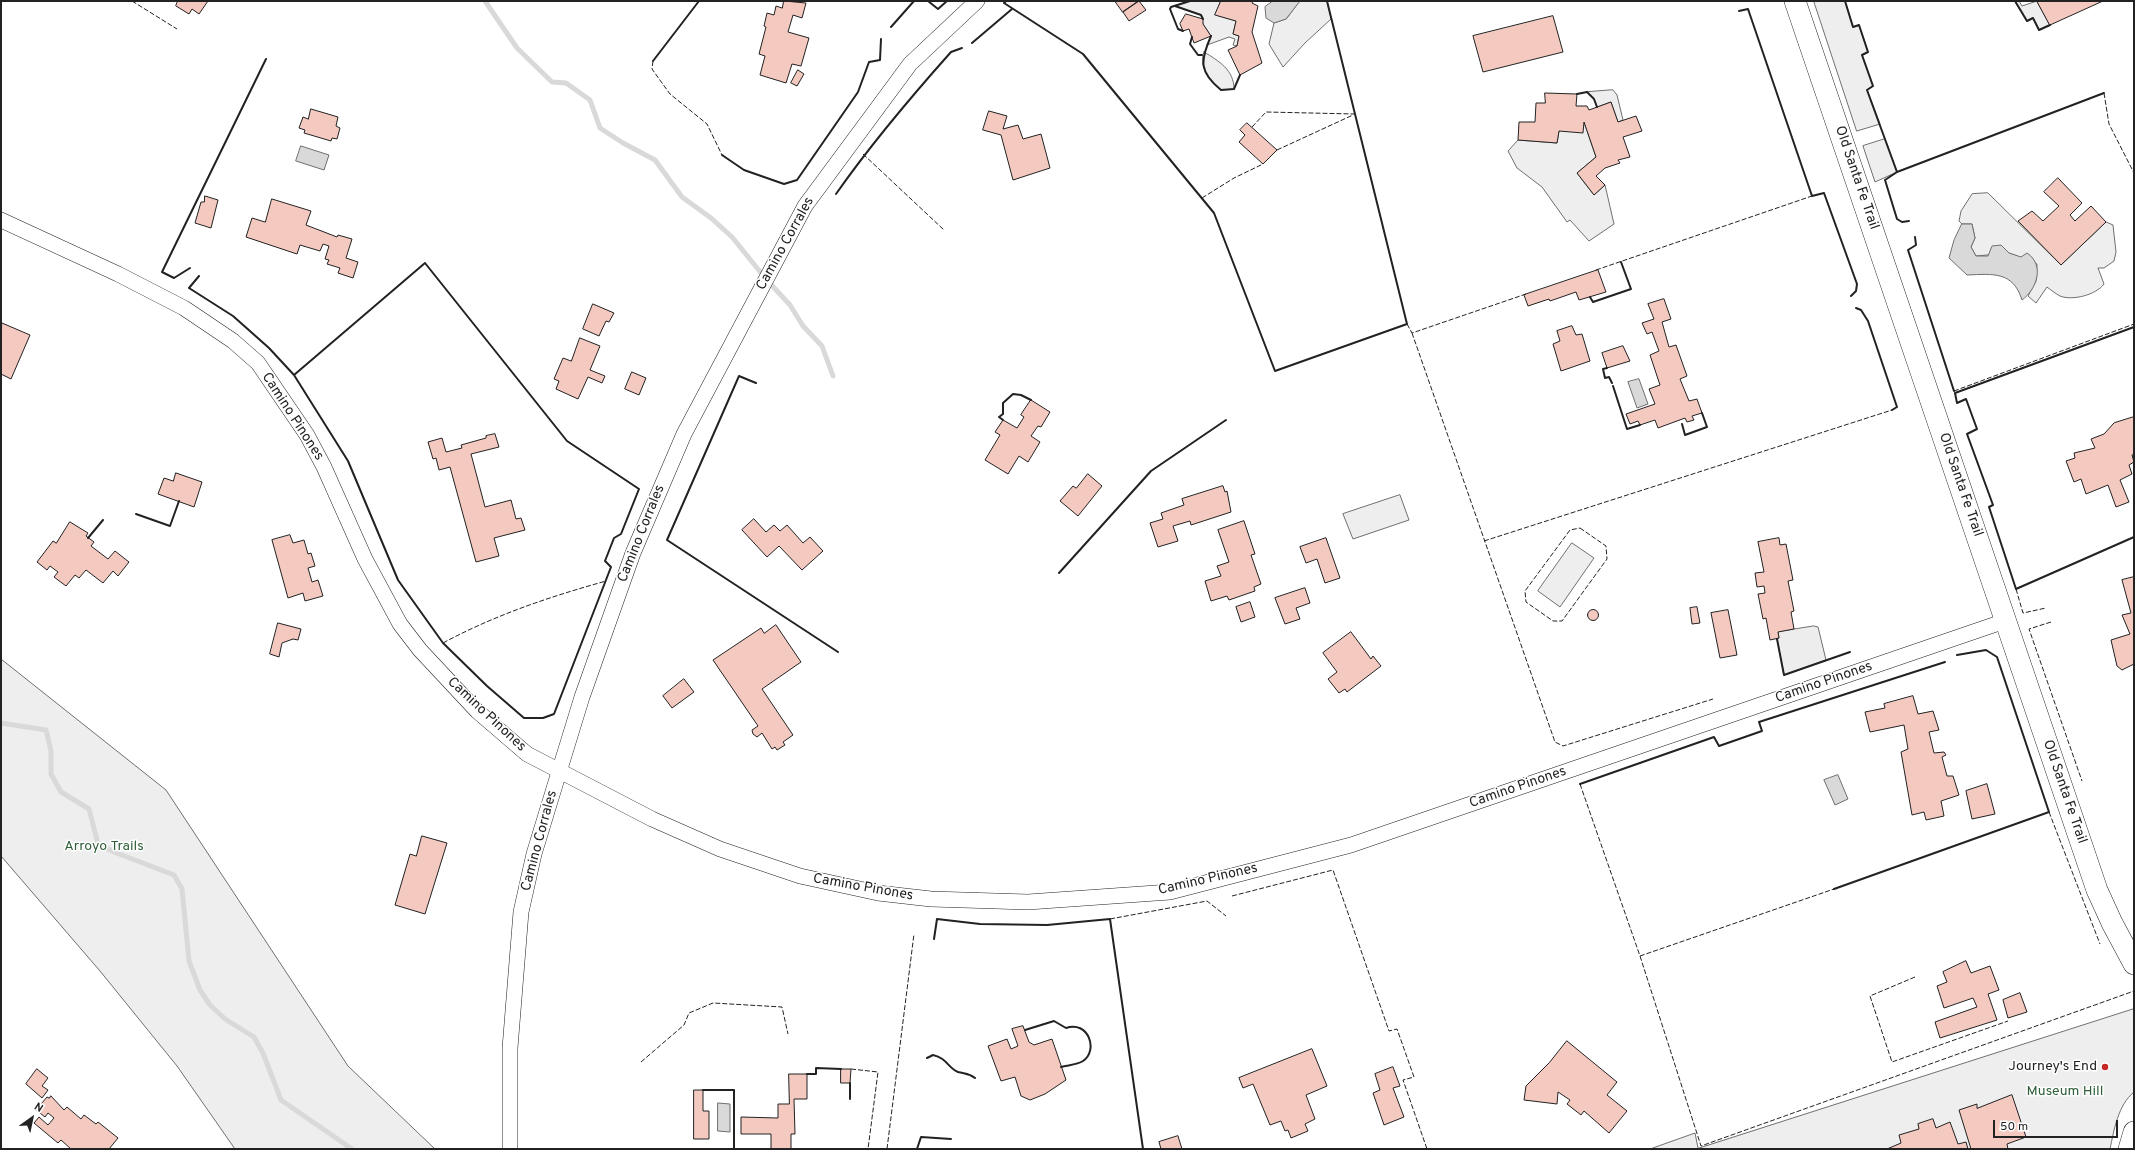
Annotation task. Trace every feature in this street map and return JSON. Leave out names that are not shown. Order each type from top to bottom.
[{"type":"street","name":"Camino Corrales","points":[[510,1149],[510,1048],[521,912],[534,854],[582,697],[633,553],[684,434],[805,206],[910,64],[977,1]]},
{"type":"street","name":"Old Santa Fe Trail","points":[[1795,1],[2005,621],[2098,890],[2127,938],[2134,964]]},
{"type":"street","name":"Camino Pinones","points":[[1,220],[118,274],[184,308],[233,341],[258,363],[307,435],[324,467],[365,559],[400,624],[420,650],[477,711],[527,754],[559,772],[652,819],[720,849],[800,876],[878,893],[931,899],[1028,902],[1170,892],[1351,845],[2005,621]]},
{"type":"street","points":[[2129,1149],[2134,1132]]},
{"type":"green space","points":[[1190,1],[1221,1],[1216,15],[1236,21],[1233,34],[1239,36],[1237,46],[1233,45],[1235,39],[1229,37],[1207,45],[1211,36],[1203,24],[1201,15],[1175,6]]},
{"type":"green space","points":[[1300,1],[1327,1],[1331,19],[1305,43],[1283,67],[1269,44],[1274,23],[1286,19]]},
{"type":"green space","points":[[1814,1],[1845,1],[1853,27],[1859,25],[1868,52],[1862,55],[1873,86],[1867,90],[1880,124],[1857,131]]},
{"type":"green space","points":[[2015,1],[2019,1],[2022,6],[2037,1],[2050,25],[2039,30],[2033,18],[2027,21]]},
{"type":"green space","points":[[1204,52],[1225,67],[1231,76],[1234,89],[1221,90],[1209,78],[1203,63]]},
{"type":"green space","points":[[1613,90],[1617,95],[1623,120],[1618,122],[1611,102],[1597,107],[1594,99],[1587,92]]},
{"type":"green space","points":[[1584,122],[1596,157],[1577,173],[1594,195],[1605,185],[1614,224],[1589,241],[1570,220],[1567,222],[1542,187],[1517,168],[1508,151],[1518,140],[1557,143],[1559,131]]},
{"type":"green space","points":[[1885,139],[1897,172],[1875,182],[1863,146]]},
{"type":"green space","points":[[1988,193],[2061,265],[2106,222],[2113,225],[2116,252],[2114,261],[2104,268],[2098,268],[2104,284],[2090,294],[2071,298],[2060,296],[2047,287],[2036,303],[2028,296],[2036,281],[2037,264],[2009,253],[1976,256],[1971,247],[1975,238],[1972,224],[1962,224],[1959,221],[1961,211],[1972,194]]},
{"type":"green space","points":[[1400,495],[1409,520],[1353,539],[1343,514]]},
{"type":"green space","points":[[1572,543],[1594,558],[1560,607],[1538,591]]},
{"type":"green space","name":"Arroyo Trails","points":[[1,659],[166,790],[348,1066],[435,1149],[235,1149],[177,1066],[100,971],[1,856]]},
{"type":"green space","name":"Museum Hill","points":[[2134,1009],[2134,1092],[2120,1111],[2110,1149],[1650,1149],[1695,1133],[1698,1148]]},
{"type":"shaded area","points":[[1273,1],[1300,1],[1286,19],[1274,23],[1266,18],[1265,7]]},
{"type":"shaded area","points":[[301,146],[329,155],[324,170],[296,161]]},
{"type":"shaded area","points":[[1962,224],[1972,224],[1975,238],[1971,247],[1976,256],[1988,256],[1992,246],[2001,245],[2009,253],[2021,257],[2027,253],[2033,258],[2036,264],[2037,277],[2032,290],[2022,300],[2013,284],[2007,279],[2001,276],[1985,274],[1967,275],[1949,258],[1954,240]]},
{"type":"shaded area","points":[[1639,379],[1648,404],[1637,408],[1628,382]]},
{"type":"shaded area","points":[[1814,626],[1818,627],[1826,660],[1784,675],[1777,639],[1779,638],[1778,632]]},
{"type":"shaded area","points":[[1838,775],[1848,799],[1835,805],[1824,780]]},
{"type":"shaded area","points":[[718,1103],[730,1104],[730,1132],[718,1131]]},
{"type":"building","points":[[178,1],[208,1],[199,14],[192,9],[189,14],[176,6]]},
{"type":"building","points":[[784,1],[806,3],[802,18],[793,15],[788,32],[809,38],[801,66],[792,64],[786,83],[760,75],[765,56],[759,54],[766,27],[764,26],[767,13],[774,15],[776,6],[782,8]]},
{"type":"building","points":[[1115,1],[1139,1],[1123,12]]},
{"type":"building","points":[[1139,1],[1146,10],[1129,21],[1123,12]]},
{"type":"building","points":[[1221,1],[1253,1],[1252,3],[1258,6],[1252,32],[1262,63],[1240,75],[1228,50],[1237,46],[1239,36],[1233,34],[1236,21],[1215,15]]},
{"type":"building","points":[[2037,1],[2103,1],[2050,25]]},
{"type":"building","points":[[1186,14],[1203,19],[1203,24],[1211,36],[1194,43],[1189,29],[1183,31],[1180,24]]},
{"type":"building","points":[[1553,16],[1563,52],[1483,72],[1473,36]]},
{"type":"building","points":[[798,70],[804,74],[797,86],[791,83]]},
{"type":"building","points":[[1545,93],[1577,94],[1576,106],[1587,106],[1589,110],[1611,102],[1618,122],[1636,116],[1642,131],[1623,137],[1630,157],[1618,160],[1620,163],[1605,168],[1596,176],[1605,185],[1594,195],[1577,173],[1596,157],[1584,122],[1583,133],[1559,131],[1557,143],[1518,140],[1519,122],[1535,122],[1536,103],[1545,103]]},
{"type":"building","points":[[311,109],[338,117],[336,126],[340,128],[337,139],[332,138],[331,141],[304,133],[305,130],[299,128],[303,117],[308,119]]},
{"type":"building","points":[[989,111],[1007,116],[1003,129],[1018,125],[1023,139],[1041,134],[1050,168],[1013,180],[1001,135],[983,130]]},
{"type":"building","points":[[1247,123],[1277,150],[1263,164],[1239,142],[1245,135],[1240,130]]},
{"type":"building","points":[[2058,178],[2082,203],[2070,215],[2075,221],[2091,206],[2106,222],[2061,265],[2018,221],[2032,211],[2043,221],[2059,206],[2044,192]]},
{"type":"building","points":[[205,196],[218,200],[211,228],[195,223],[201,202],[204,202]]},
{"type":"building","points":[[272,199],[311,211],[306,225],[337,237],[338,235],[352,239],[346,258],[358,262],[353,278],[338,273],[340,268],[327,264],[329,260],[325,259],[329,246],[323,244],[320,251],[300,245],[297,254],[246,237],[252,218],[265,222]]},
{"type":"building","points":[[1598,270],[1606,292],[1579,300],[1576,292],[1550,301],[1549,299],[1528,306],[1524,295]]},
{"type":"building","points":[[1664,299],[1671,319],[1662,322],[1669,347],[1676,345],[1687,376],[1680,379],[1689,401],[1697,399],[1702,413],[1692,416],[1694,420],[1687,422],[1685,418],[1658,428],[1655,420],[1640,425],[1638,421],[1630,424],[1626,414],[1655,404],[1649,389],[1660,385],[1650,355],[1659,351],[1652,332],[1647,334],[1642,323],[1654,319],[1648,304]]},
{"type":"building","points":[[593,304],[614,313],[609,322],[606,321],[599,336],[583,329]]},
{"type":"building","points":[[2,323],[30,335],[11,379],[1,374]]},
{"type":"building","points":[[1572,326],[1576,335],[1582,334],[1590,361],[1561,371],[1553,344],[1560,341],[1557,331]]},
{"type":"building","points":[[580,338],[600,346],[590,370],[605,376],[602,383],[588,377],[578,399],[556,389],[559,381],[554,379],[563,358],[571,361]]},
{"type":"building","points":[[1623,346],[1630,361],[1607,368],[1602,353]]},
{"type":"building","points":[[632,372],[646,378],[639,395],[625,389]]},
{"type":"building","points":[[1031,400],[1050,412],[1041,427],[1038,426],[1031,436],[1040,442],[1028,462],[1019,456],[1008,474],[985,460],[1000,435],[995,432],[1003,420],[1017,428],[1024,417],[1021,415]]},
{"type":"building","points":[[2134,417],[2134,454],[2132,455],[2134,462],[2129,465],[2132,474],[2120,480],[2129,502],[2116,507],[2108,485],[2086,494],[2081,479],[2074,482],[2066,461],[2075,458],[2074,453],[2095,448],[2091,439],[2104,434],[2114,423]]},
{"type":"building","points":[[495,434],[499,447],[471,454],[485,507],[511,500],[516,519],[521,518],[525,530],[494,538],[499,556],[476,562],[450,467],[439,470],[436,458],[433,459],[428,442],[442,438],[446,452],[462,448],[461,445]]},
{"type":"building","points":[[176,473],[202,482],[194,507],[158,494],[164,478],[173,481]]},
{"type":"building","points":[[1088,474],[1102,486],[1078,516],[1060,501],[1073,486],[1076,488]]},
{"type":"building","points":[[1223,486],[1225,492],[1227,491],[1231,512],[1191,525],[1190,521],[1173,526],[1178,541],[1158,547],[1150,523],[1163,519],[1161,513],[1184,505],[1182,499]]},
{"type":"building","points":[[754,519],[766,532],[774,525],[780,531],[787,525],[803,543],[810,537],[823,551],[802,570],[779,546],[767,557],[742,530]]},
{"type":"building","points":[[1244,521],[1255,554],[1251,555],[1261,584],[1254,587],[1255,591],[1229,600],[1227,596],[1211,601],[1205,581],[1221,576],[1217,566],[1229,562],[1218,530]]},
{"type":"building","points":[[70,522],[88,533],[86,536],[94,542],[91,546],[108,559],[115,551],[129,562],[118,576],[113,571],[103,583],[86,570],[79,578],[75,575],[66,586],[54,577],[58,572],[50,566],[47,570],[37,562],[53,541],[56,543]]},
{"type":"building","points":[[290,535],[293,543],[304,540],[308,554],[311,553],[315,566],[308,568],[312,582],[318,580],[323,596],[305,601],[303,593],[288,598],[272,540]]},
{"type":"building","points":[[1326,538],[1340,578],[1325,583],[1317,559],[1306,563],[1300,547]]},
{"type":"building","points":[[1779,538],[1780,545],[1786,544],[1793,580],[1788,581],[1794,611],[1791,612],[1794,629],[1778,632],[1779,638],[1770,640],[1766,618],[1763,619],[1758,594],[1765,593],[1764,586],[1757,587],[1755,573],[1764,572],[1758,542]]},
{"type":"building","points":[[2134,577],[2134,664],[2122,670],[2117,666],[2111,640],[2130,634],[2122,615],[2131,613],[2122,580]]},
{"type":"building","points":[[1305,588],[1310,603],[1296,608],[1300,619],[1285,624],[1275,598]]},
{"type":"building","points":[[1250,602],[1255,617],[1241,622],[1236,607]]},
{"type":"building","points":[[1697,607],[1700,623],[1692,624],[1690,608]]},
{"type":"building","points":[[1593,609],[1597,611],[1599,615],[1597,619],[1593,621],[1589,619],[1587,615],[1589,611]]},
{"type":"building","points":[[1728,610],[1737,655],[1720,658],[1711,613]]},
{"type":"building","points":[[278,623],[301,629],[298,640],[293,639],[282,643],[279,657],[270,654]]},
{"type":"building","points":[[776,625],[801,662],[762,689],[793,735],[783,742],[785,745],[777,750],[775,747],[772,749],[762,733],[757,737],[753,734],[752,730],[758,726],[713,660],[761,628],[764,633]]},
{"type":"building","points":[[1351,632],[1371,659],[1373,656],[1381,666],[1347,692],[1345,689],[1339,693],[1328,679],[1337,672],[1323,653]]},
{"type":"building","points":[[684,679],[694,692],[672,708],[663,696]]},
{"type":"building","points":[[1913,696],[1918,714],[1933,711],[1939,730],[1929,732],[1934,753],[1944,752],[1946,755],[1942,757],[1947,776],[1953,776],[1959,795],[1941,801],[1944,816],[1926,820],[1924,812],[1912,815],[1901,752],[1908,749],[1904,725],[1870,732],[1865,712],[1885,708],[1884,704]]},
{"type":"building","points":[[1987,784],[1995,814],[1972,819],[1966,791]]},
{"type":"building","points":[[422,836],[447,843],[425,914],[395,905],[410,854],[416,856]]},
{"type":"building","points":[[1966,961],[1971,973],[1990,966],[1999,990],[1988,994],[1997,1020],[1940,1038],[1935,1022],[1977,1007],[1973,998],[1944,1008],[1937,986],[1947,982],[1943,972]]},
{"type":"building","points":[[2020,993],[2027,1012],[2008,1018],[2003,1000]]},
{"type":"building","points":[[1023,1026],[1029,1042],[1034,1045],[1052,1039],[1066,1080],[1045,1094],[1030,1100],[1021,1096],[1015,1077],[1001,1081],[988,1046],[1007,1039],[1011,1049],[1018,1046],[1012,1029]]},
{"type":"building","points":[[1567,1041],[1617,1082],[1607,1095],[1627,1111],[1609,1133],[1584,1111],[1581,1115],[1567,1104],[1570,1100],[1558,1092],[1557,1104],[1524,1100],[1526,1086],[1549,1063]]},
{"type":"building","points":[[1312,1049],[1327,1086],[1306,1095],[1315,1119],[1305,1124],[1308,1131],[1291,1138],[1288,1130],[1285,1131],[1281,1121],[1270,1125],[1253,1084],[1243,1088],[1239,1078]]},
{"type":"building","points":[[1393,1067],[1400,1086],[1393,1088],[1404,1117],[1384,1125],[1373,1093],[1380,1090],[1375,1074]]},
{"type":"building","points":[[37,1069],[48,1078],[42,1086],[48,1090],[42,1098],[26,1084]]},
{"type":"building","points":[[841,1069],[851,1069],[850,1083],[841,1083]]},
{"type":"building","points":[[789,1074],[807,1074],[807,1099],[794,1099],[795,1134],[791,1134],[791,1149],[771,1149],[771,1134],[741,1134],[741,1117],[778,1118],[778,1104],[789,1104]]},
{"type":"building","points":[[694,1090],[703,1090],[703,1111],[709,1111],[709,1139],[694,1139]]},
{"type":"building","points":[[2012,1095],[2026,1137],[2007,1144],[2008,1149],[1971,1149],[1959,1110],[1977,1104],[1977,1108]]},
{"type":"building","points":[[51,1096],[64,1110],[67,1107],[81,1119],[84,1115],[96,1124],[98,1122],[118,1138],[109,1149],[71,1149],[61,1140],[58,1143],[34,1123],[39,1117],[48,1125],[54,1118],[48,1113],[45,1117],[36,1110],[47,1097],[49,1098]]},
{"type":"building","points":[[1933,1119],[1936,1128],[1950,1122],[1958,1144],[1966,1142],[1968,1149],[1887,1149],[1901,1143],[1899,1135],[1919,1129],[1918,1124]]},
{"type":"building","points":[[1178,1136],[1182,1149],[1161,1149],[1159,1142]]},
{"type":"waterway","points":[[485,1],[517,48],[552,82],[566,83],[590,100],[600,128],[623,143],[655,160],[682,197],[711,218],[732,237],[766,279],[790,305],[803,326],[822,346],[833,376]]},
{"type":"waterway","points":[[1,723],[46,730],[51,751],[51,774],[61,792],[89,809],[98,844],[114,852],[174,875],[182,889],[189,961],[200,990],[210,1005],[225,1019],[254,1037],[263,1053],[281,1100],[352,1149]]},
{"type":"fence","points":[[132,1],[177,29]]},
{"type":"fence","points":[[653,61],[652,69],[670,94],[707,124],[722,155]]},
{"type":"fence","points":[[2104,93],[2109,124],[2134,173]]},
{"type":"fence","points":[[1252,127],[1266,112],[1355,114]]},
{"type":"fence","points":[[1277,150],[1353,115]]},
{"type":"fence","points":[[863,154],[944,230]]},
{"type":"fence","points":[[1202,198],[1234,178],[1263,164]]},
{"type":"fence","points":[[1596,270],[1812,196]]},
{"type":"fence","points":[[1407,324],[1412,333],[1526,294]]},
{"type":"fence","points":[[1954,391],[2134,324]]},
{"type":"fence","points":[[1412,333],[1555,742],[1563,746],[1713,699]]},
{"type":"fence","points":[[1484,541],[1892,410]]},
{"type":"fence","points":[[1580,528],[1606,546],[1607,559],[1562,621],[1553,621],[1526,602],[1525,591],[1570,530],[1580,528]]},
{"type":"fence","points":[[443,643],[502,615],[606,581]]},
{"type":"fence","points":[[2016,589],[2023,613],[2046,608]]},
{"type":"fence","points":[[2051,622],[2029,629],[2082,781]]},
{"type":"fence","points":[[1580,784],[1640,956],[1834,889]]},
{"type":"fence","points":[[2049,812],[2100,944]]},
{"type":"fence","points":[[1232,896],[1333,870],[1389,1031],[1397,1029],[1414,1077],[1403,1080],[1427,1149]]},
{"type":"fence","points":[[1110,919],[1207,901],[1226,916]]},
{"type":"fence","points":[[887,1149],[914,934]]},
{"type":"fence","points":[[1640,956],[1701,1146],[2134,991]]},
{"type":"fence","points":[[1915,977],[1870,996],[1892,1062],[2008,1021]]},
{"type":"fence","points":[[641,1062],[684,1025],[689,1013],[713,1003],[782,1007],[788,1034]]},
{"type":"fence","points":[[851,1069],[878,1072],[868,1149]]},
{"type":"wall","points":[[653,61],[699,1]]},
{"type":"wall","points":[[891,27],[914,1]]},
{"type":"wall","points":[[928,1],[938,9],[947,1]]},
{"type":"wall","points":[[1006,1],[1004,3],[1083,54],[1214,213],[1275,371],[1407,324],[1327,1]]},
{"type":"wall","points":[[1183,31],[1178,29],[1170,9],[1171,7],[1190,1]]},
{"type":"wall","points":[[1845,1],[1853,27],[1859,25],[1868,52],[1862,55],[1873,86],[1867,90],[1897,172],[2104,93]]},
{"type":"wall","points":[[2015,1],[2027,21],[2033,18],[2039,30],[2050,25]]},
{"type":"wall","points":[[1175,6],[1201,15],[1203,19]]},
{"type":"wall","points":[[972,43],[1012,9]]},
{"type":"wall","points":[[1739,11],[1748,9],[1812,196],[1824,193],[1857,284],[1856,291],[1851,296]]},
{"type":"wall","points":[[1211,36],[1205,52],[1205,72],[1214,84],[1221,90],[1234,89],[1240,75]]},
{"type":"wall","points":[[1192,37],[1190,44],[1198,55],[1202,55]]},
{"type":"wall","points":[[722,155],[744,170],[784,184],[797,180],[858,92],[869,62],[880,60],[881,39]]},
{"type":"wall","points":[[836,194],[877,139],[951,52],[962,48]]},
{"type":"wall","points":[[190,268],[174,278],[162,272],[266,59]]},
{"type":"wall","points":[[1577,94],[1587,92],[1594,99],[1597,107]]},
{"type":"wall","points":[[1897,172],[1885,180],[1897,219],[1902,222],[1909,221]]},
{"type":"wall","points":[[1915,237],[1916,245],[1908,250],[1954,391]]},
{"type":"wall","points":[[1590,297],[1593,302],[1631,289],[1621,262]]},
{"type":"wall","points":[[199,276],[189,288],[233,316],[269,348],[294,375],[425,263],[567,441],[639,489],[621,534],[614,538],[605,561],[611,567],[554,714],[543,718],[524,718],[487,686],[443,643],[398,580],[348,461],[294,375]]},
{"type":"wall","points":[[1856,308],[1861,310],[1868,321],[1897,407],[1892,410]]},
{"type":"wall","points":[[2134,327],[1955,393],[1957,403],[1966,399],[1977,429],[1967,434],[1993,505],[1989,507],[2016,589],[2134,537]]},
{"type":"wall","points":[[1607,368],[1603,369],[1605,378],[1609,377],[1612,383]]},
{"type":"wall","points":[[756,383],[739,376],[667,540],[838,652]]},
{"type":"wall","points":[[1613,386],[1627,429],[1640,425]]},
{"type":"wall","points":[[1003,420],[999,417],[1003,414],[1003,403],[1013,394],[1021,395],[1031,400]]},
{"type":"wall","points":[[1682,424],[1685,435],[1707,427],[1702,413]]},
{"type":"wall","points":[[1059,573],[1151,471],[1226,420]]},
{"type":"wall","points":[[136,514],[170,526],[179,501]]},
{"type":"wall","points":[[88,538],[103,520]]},
{"type":"wall","points":[[1777,639],[1784,675],[1850,652]]},
{"type":"wall","points":[[1834,889],[2049,812],[1997,657],[1986,650],[1957,655]]},
{"type":"wall","points":[[1580,784],[1714,737],[1719,746],[1762,731],[1759,722],[1945,662]]},
{"type":"wall","points":[[934,939],[937,919],[980,924],[1047,925],[1110,919],[1143,1149]]},
{"type":"wall","points":[[1025,1030],[1054,1021],[1066,1028],[1080,1028],[1085,1032],[1089,1037],[1090,1044],[1088,1056],[1081,1062],[1061,1067]]},
{"type":"wall","points":[[927,1058],[933,1055],[938,1056],[958,1072],[969,1074],[975,1078]]},
{"type":"wall","points":[[807,1074],[816,1074],[816,1068],[841,1069]]},
{"type":"wall","points":[[850,1083],[850,1099]]},
{"type":"wall","points":[[703,1090],[734,1090],[734,1149]]},
{"type":"wall","points":[[917,1149],[921,1137],[951,1139]]},
{"type":"place","name":"Journey's End","points":[[2105,1067]]}]
